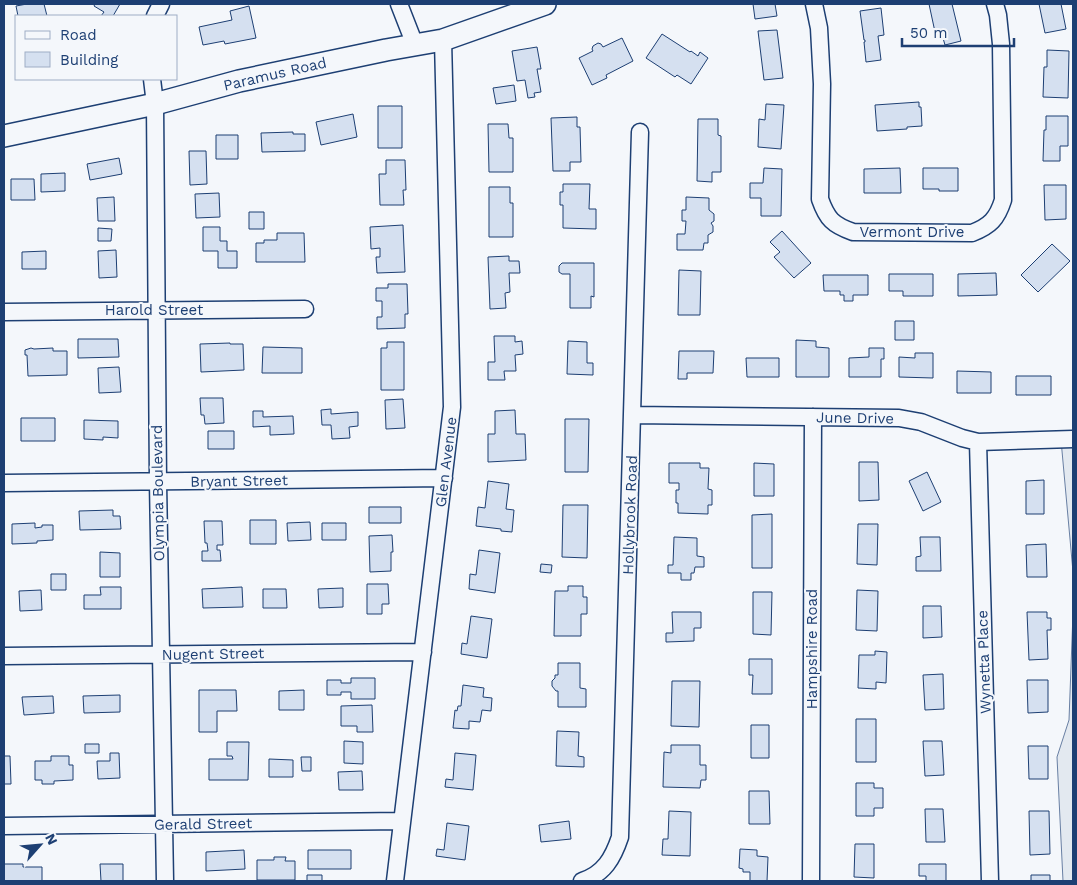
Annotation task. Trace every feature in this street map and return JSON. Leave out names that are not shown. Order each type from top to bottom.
[{"type":"main road","name":"Paramus Road","points":[[4,136],[155,104],[239,81],[443,40],[545,4]]},
{"type":"street","points":[[156,15],[162,4]]},
{"type":"street","points":[[399,4],[415,45]]},
{"type":"street","name":"Vermont Drive","points":[[814,4],[819,28],[822,84],[820,199],[824,211],[841,228],[853,232],[972,233],[984,228],[993,221],[1000,211],[1003,200],[1001,44],[995,4]]},
{"type":"street","name":"Glen Avenue","points":[[395,881],[452,407],[443,40]]},
{"type":"street","name":"Olympia Boulevard","points":[[152,80],[155,104],[160,655],[165,881]]},
{"type":"street","name":"Hollybrook Road","points":[[582,881],[599,872],[608,863],[615,852],[620,837],[640,132]]},
{"type":"street","name":"Harold Street","points":[[4,312],[305,309]]},
{"type":"street","name":"June Drive","points":[[632,415],[899,418],[921,422],[962,438],[978,442],[1073,439]]},
{"type":"street","name":"Hampshire Road","points":[[811,881],[813,417]]},
{"type":"street","name":"Wynetta Place","points":[[978,442],[990,881]]},
{"type":"street","name":"Bryant Street","points":[[4,483],[444,478]]},
{"type":"street","name":"Nugent Street","points":[[4,656],[423,652]]},
{"type":"street","name":"Gerald Street","points":[[4,826],[402,821]]},
{"type":"shaded area","points":[[1073,439],[1073,572],[1061,440]]},
{"type":"shaded area","points":[[1073,613],[1073,881],[1063,881],[1057,757],[1069,720]]},
{"type":"building","points":[[44,4],[47,15],[18,15],[16,6]]},
{"type":"building","points":[[95,4],[120,4],[114,15],[102,15],[104,12],[94,6]]},
{"type":"building","points":[[753,4],[775,4],[777,16],[755,19]]},
{"type":"building","points":[[929,4],[952,4],[961,41],[945,45],[941,31],[935,32]]},
{"type":"building","points":[[1039,4],[1061,4],[1066,29],[1045,33]]},
{"type":"building","points":[[249,6],[256,38],[225,44],[224,41],[203,45],[199,27],[232,20],[230,11]]},
{"type":"building","points":[[881,8],[884,35],[878,36],[881,60],[866,62],[865,40],[860,11]]},
{"type":"building","points":[[777,30],[783,78],[764,80],[758,31]]},
{"type":"building","points":[[662,34],[690,52],[698,56],[700,52],[708,58],[691,84],[677,75],[675,77],[646,58]]},
{"type":"building","points":[[622,38],[633,61],[606,75],[607,78],[592,85],[579,58],[593,51],[593,46],[598,43],[603,47]]},
{"type":"building","points":[[537,47],[541,69],[537,69],[541,92],[534,93],[535,97],[528,98],[525,80],[517,81],[512,51]]},
{"type":"building","points":[[1047,50],[1069,51],[1068,98],[1043,97],[1044,67],[1047,67]]},
{"type":"building","points":[[514,85],[516,101],[496,104],[493,88]]},
{"type":"building","points":[[919,102],[922,126],[877,131],[875,105]]},
{"type":"building","points":[[766,104],[784,105],[781,149],[758,147],[759,119],[765,120]]},
{"type":"building","points":[[378,106],[402,106],[402,148],[378,148]]},
{"type":"building","points":[[353,114],[357,137],[321,145],[316,122]]},
{"type":"building","points":[[1046,116],[1068,116],[1068,146],[1060,146],[1060,161],[1043,161]]},
{"type":"building","points":[[577,117],[577,127],[580,127],[581,162],[570,162],[570,171],[553,171],[551,118]]},
{"type":"building","points":[[698,119],[718,119],[718,135],[721,136],[721,172],[712,172],[712,182],[697,181]]},
{"type":"building","points":[[488,124],[508,124],[509,138],[513,138],[513,172],[489,172]]},
{"type":"building","points":[[293,132],[293,134],[305,134],[305,151],[262,152],[261,133]]},
{"type":"building","points":[[216,135],[238,135],[238,159],[216,159]]},
{"type":"building","points":[[189,151],[206,151],[207,184],[190,185]]},
{"type":"building","points":[[119,158],[122,174],[90,180],[87,164]]},
{"type":"building","points":[[386,160],[405,160],[406,190],[403,190],[404,205],[380,205],[379,174],[386,174]]},
{"type":"building","points":[[764,168],[782,169],[781,216],[761,216],[761,198],[750,198],[750,183],[763,183]]},
{"type":"building","points":[[900,168],[901,193],[864,193],[864,169]]},
{"type":"building","points":[[923,168],[958,168],[958,191],[923,189]]},
{"type":"building","points":[[65,173],[65,191],[41,192],[41,174]]},
{"type":"building","points":[[11,179],[34,179],[35,200],[11,200]]},
{"type":"building","points":[[563,184],[590,184],[589,209],[596,209],[596,229],[563,228],[563,205],[560,205],[560,192],[563,192]]},
{"type":"building","points":[[1044,185],[1066,185],[1066,219],[1045,220]]},
{"type":"building","points":[[489,187],[510,187],[510,203],[513,203],[513,237],[489,237]]},
{"type":"building","points":[[219,193],[220,217],[196,218],[195,194]]},
{"type":"building","points":[[114,197],[115,221],[98,221],[97,198]]},
{"type":"building","points":[[686,197],[709,198],[709,210],[714,214],[714,221],[711,223],[713,232],[708,235],[708,243],[704,243],[703,250],[677,250],[677,234],[685,234],[686,221],[682,221],[682,210],[686,210]]},
{"type":"building","points":[[249,212],[264,212],[264,229],[249,229]]},
{"type":"building","points":[[403,225],[405,272],[377,273],[376,257],[380,257],[380,248],[371,249],[370,227]]},
{"type":"building","points":[[203,227],[220,227],[220,241],[227,241],[227,251],[237,251],[237,268],[218,268],[218,251],[203,251]]},
{"type":"building","points":[[98,228],[112,229],[111,241],[98,241]]},
{"type":"building","points":[[782,231],[811,263],[794,278],[774,257],[780,252],[770,242]]},
{"type":"building","points":[[277,233],[304,233],[305,262],[256,262],[256,243],[264,243],[264,240],[277,240]]},
{"type":"building","points":[[1052,244],[1070,261],[1038,292],[1021,275]]},
{"type":"building","points":[[116,250],[117,277],[99,278],[98,251]]},
{"type":"building","points":[[46,251],[46,269],[22,269],[22,252]]},
{"type":"building","points":[[509,256],[509,261],[519,261],[520,273],[509,273],[510,292],[505,293],[506,308],[490,309],[488,257]]},
{"type":"building","points":[[562,263],[594,263],[594,297],[591,296],[591,308],[570,308],[570,274],[559,272],[559,266]]},
{"type":"building","points":[[679,270],[701,271],[700,315],[678,315]]},
{"type":"building","points":[[996,273],[997,295],[958,296],[958,274]]},
{"type":"building","points":[[889,274],[933,274],[933,296],[903,296],[903,291],[889,291]]},
{"type":"building","points":[[823,275],[868,275],[868,295],[853,295],[853,301],[844,301],[844,295],[840,295],[840,291],[824,291]]},
{"type":"building","points":[[388,284],[407,284],[408,314],[405,314],[405,328],[377,329],[377,317],[382,317],[382,301],[376,301],[376,288],[388,288]]},
{"type":"building","points":[[895,321],[914,321],[914,340],[895,340]]},
{"type":"building","points":[[494,336],[515,336],[515,342],[522,341],[523,354],[515,355],[516,371],[504,371],[505,380],[488,380],[488,362],[495,362]]},
{"type":"building","points":[[78,339],[118,339],[119,357],[78,358]]},
{"type":"building","points":[[796,340],[816,341],[816,347],[829,348],[829,377],[796,377]]},
{"type":"building","points":[[568,341],[587,342],[587,363],[593,363],[593,375],[567,374]]},
{"type":"building","points":[[387,342],[404,342],[404,390],[381,390],[381,348],[387,348]]},
{"type":"building","points":[[200,344],[243,344],[244,370],[201,372]]},
{"type":"building","points":[[263,347],[302,348],[302,373],[262,373]]},
{"type":"building","points":[[31,348],[53,348],[53,351],[67,351],[67,375],[28,376],[25,350]]},
{"type":"building","points":[[869,348],[884,348],[884,359],[881,359],[881,377],[849,377],[849,358],[869,357]]},
{"type":"building","points":[[679,351],[714,351],[713,373],[687,373],[687,379],[678,379]]},
{"type":"building","points":[[915,353],[933,353],[933,378],[899,377],[899,357],[915,358]]},
{"type":"building","points":[[746,358],[779,358],[779,377],[747,377]]},
{"type":"building","points":[[119,367],[121,392],[99,393],[98,368]]},
{"type":"building","points":[[957,371],[991,372],[991,393],[957,393]]},
{"type":"building","points":[[1016,376],[1051,376],[1051,395],[1016,395]]},
{"type":"building","points":[[200,398],[223,398],[224,423],[205,424],[204,415],[201,415]]},
{"type":"building","points":[[403,399],[405,428],[386,429],[385,400]]},
{"type":"building","points":[[331,409],[331,414],[358,412],[358,426],[349,427],[350,438],[332,439],[331,425],[322,425],[321,410]]},
{"type":"building","points":[[515,410],[516,434],[525,434],[526,460],[488,462],[488,434],[495,434],[495,411]]},
{"type":"building","points":[[253,411],[263,411],[263,417],[293,416],[294,434],[270,435],[270,426],[253,427]]},
{"type":"building","points":[[21,418],[55,418],[55,441],[21,441]]},
{"type":"building","points":[[565,419],[589,419],[588,472],[565,472]]},
{"type":"building","points":[[84,420],[118,421],[118,438],[103,437],[103,440],[84,439]]},
{"type":"building","points":[[208,431],[234,431],[234,449],[208,449]]},
{"type":"building","points":[[859,462],[878,462],[879,500],[859,501]]},
{"type":"building","points":[[669,463],[700,463],[700,468],[709,468],[708,489],[712,490],[712,505],[708,505],[708,514],[678,513],[676,490],[679,490],[679,483],[669,483]]},
{"type":"building","points":[[754,463],[774,464],[774,496],[754,496]]},
{"type":"building","points":[[927,472],[941,502],[923,511],[909,481]]},
{"type":"building","points":[[1044,480],[1044,514],[1026,514],[1026,481]]},
{"type":"building","points":[[488,481],[509,484],[506,509],[514,510],[512,532],[476,526],[478,507],[485,508]]},
{"type":"building","points":[[563,505],[588,505],[587,558],[562,557]]},
{"type":"building","points":[[369,507],[401,507],[401,523],[369,523]]},
{"type":"building","points":[[113,510],[113,516],[120,516],[121,529],[80,530],[79,511]]},
{"type":"building","points":[[772,514],[772,568],[752,568],[752,515]]},
{"type":"building","points":[[250,520],[276,520],[276,544],[250,544]]},
{"type":"building","points":[[204,521],[222,521],[223,545],[217,545],[217,550],[220,550],[221,561],[202,561],[202,551],[208,551],[207,543],[205,543]]},
{"type":"building","points":[[310,522],[311,540],[288,541],[287,523]]},
{"type":"building","points":[[35,523],[35,528],[42,527],[42,525],[53,525],[53,540],[12,544],[12,524]]},
{"type":"building","points":[[322,523],[346,523],[346,540],[322,540]]},
{"type":"building","points":[[858,524],[878,524],[877,565],[857,564]]},
{"type":"building","points":[[392,535],[391,571],[370,572],[369,536]]},
{"type":"building","points":[[674,537],[697,538],[697,556],[704,557],[704,567],[695,567],[694,573],[691,573],[691,580],[681,580],[681,573],[668,573],[668,565],[673,565]]},
{"type":"building","points":[[920,537],[940,537],[941,571],[916,571],[916,557],[921,556]]},
{"type":"building","points":[[1046,544],[1047,577],[1027,577],[1026,545]]},
{"type":"building","points":[[479,550],[500,553],[495,593],[469,589],[470,574],[476,575]]},
{"type":"building","points":[[100,552],[120,553],[120,577],[100,577]]},
{"type":"building","points":[[541,564],[552,565],[551,573],[540,572]]},
{"type":"building","points":[[51,574],[66,574],[66,590],[51,590]]},
{"type":"building","points":[[367,584],[388,584],[389,604],[382,604],[382,614],[367,614]]},
{"type":"building","points":[[568,586],[583,586],[583,597],[587,597],[587,614],[581,614],[581,636],[554,636],[555,591],[568,591]]},
{"type":"building","points":[[100,587],[121,587],[121,609],[84,609],[84,595],[101,595]]},
{"type":"building","points":[[242,587],[243,607],[203,608],[202,589]]},
{"type":"building","points":[[343,588],[343,607],[319,608],[318,589]]},
{"type":"building","points":[[263,589],[286,589],[287,608],[263,608]]},
{"type":"building","points":[[41,590],[42,610],[20,611],[19,591]]},
{"type":"building","points":[[857,590],[878,591],[877,631],[856,630]]},
{"type":"building","points":[[753,592],[772,592],[771,635],[753,634]]},
{"type":"building","points":[[923,606],[941,606],[942,637],[923,638]]},
{"type":"building","points":[[672,612],[701,612],[701,628],[694,628],[694,641],[666,642],[666,633],[673,633]]},
{"type":"building","points":[[1027,612],[1047,612],[1047,618],[1051,618],[1051,630],[1047,630],[1048,659],[1029,660]]},
{"type":"building","points":[[471,616],[492,619],[487,658],[461,654],[462,643],[467,644]]},
{"type":"building","points":[[875,651],[887,652],[886,683],[876,682],[876,689],[858,688],[859,655],[875,655]]},
{"type":"building","points":[[749,659],[772,659],[772,694],[752,694],[753,675],[749,675]]},
{"type":"building","points":[[558,663],[580,663],[580,688],[586,689],[586,707],[558,707],[558,691],[552,686],[552,681],[555,675],[558,675]]},
{"type":"building","points":[[943,674],[944,709],[925,710],[923,675]]},
{"type":"building","points":[[351,678],[375,678],[375,699],[351,699],[351,692],[341,692],[341,695],[327,695],[327,680],[341,680],[341,683],[351,683]]},
{"type":"building","points":[[1027,680],[1048,680],[1048,712],[1028,713]]},
{"type":"building","points":[[672,681],[700,681],[699,727],[671,726]]},
{"type":"building","points":[[463,685],[484,688],[483,697],[492,698],[491,711],[482,710],[480,722],[469,721],[469,729],[453,728],[455,710],[457,711],[458,706],[461,706]]},
{"type":"building","points":[[199,690],[236,690],[237,711],[217,711],[217,732],[199,732]]},
{"type":"building","points":[[304,690],[304,710],[279,710],[279,691]]},
{"type":"building","points":[[120,695],[120,712],[84,713],[83,696]]},
{"type":"building","points":[[53,696],[54,713],[24,715],[22,697]]},
{"type":"building","points":[[372,705],[373,732],[357,732],[357,726],[341,726],[341,706]]},
{"type":"building","points":[[856,719],[876,719],[876,762],[856,762]]},
{"type":"building","points":[[751,725],[769,725],[769,758],[751,758]]},
{"type":"building","points":[[557,731],[579,732],[578,756],[584,757],[584,767],[556,766]]},
{"type":"building","points":[[344,741],[363,742],[363,764],[344,763]]},
{"type":"building","points":[[923,741],[942,741],[944,775],[925,776]]},
{"type":"building","points":[[227,742],[249,742],[248,780],[209,780],[209,759],[233,759],[232,756],[227,756]]},
{"type":"building","points":[[85,744],[99,744],[99,753],[85,753]]},
{"type":"building","points":[[671,745],[700,745],[700,765],[706,765],[706,780],[701,780],[700,788],[663,787],[664,752],[671,753]]},
{"type":"building","points":[[1028,746],[1048,746],[1048,779],[1029,779]]},
{"type":"building","points":[[110,753],[119,753],[120,778],[98,779],[97,761],[110,761]]},
{"type":"building","points":[[455,753],[476,755],[473,790],[445,787],[446,779],[453,780]]},
{"type":"building","points":[[4,756],[10,756],[11,784],[4,784]]},
{"type":"building","points":[[51,756],[69,756],[69,765],[73,765],[73,780],[54,781],[54,784],[42,784],[42,780],[35,780],[35,761],[51,761]]},
{"type":"building","points":[[301,757],[311,757],[311,771],[302,771]]},
{"type":"building","points":[[269,759],[293,760],[293,777],[269,777]]},
{"type":"building","points":[[362,771],[363,790],[339,790],[338,772]]},
{"type":"building","points":[[856,783],[874,783],[874,788],[883,788],[883,808],[874,808],[874,816],[856,816]]},
{"type":"building","points":[[749,791],[769,791],[770,824],[749,824]]},
{"type":"building","points":[[925,809],[943,809],[945,842],[926,842]]},
{"type":"building","points":[[669,811],[691,812],[690,856],[662,855],[663,839],[668,839]]},
{"type":"building","points":[[1029,811],[1049,811],[1050,854],[1030,855]]},
{"type":"building","points":[[569,821],[571,839],[541,842],[539,825]]},
{"type":"building","points":[[447,823],[469,826],[465,860],[436,856],[437,849],[444,850]]},
{"type":"building","points":[[855,844],[874,844],[874,878],[854,877]]},
{"type":"building","points":[[740,849],[757,850],[757,856],[768,857],[767,881],[750,881],[750,872],[743,872],[743,869],[739,868]]},
{"type":"building","points":[[244,850],[245,869],[206,871],[206,852]]},
{"type":"building","points":[[308,850],[351,850],[351,869],[308,869]]},
{"type":"building","points":[[274,857],[286,857],[285,861],[295,861],[295,880],[257,880],[257,860],[274,860]]},
{"type":"building","points":[[4,864],[42,867],[42,881],[4,881]]},
{"type":"building","points":[[100,864],[123,864],[123,881],[101,881]]},
{"type":"building","points":[[919,864],[946,864],[946,881],[926,881],[926,876],[919,876]]},
{"type":"building","points":[[307,875],[322,875],[322,881],[307,881]]},
{"type":"building","points":[[1031,875],[1050,875],[1050,881],[1031,881]]}]
